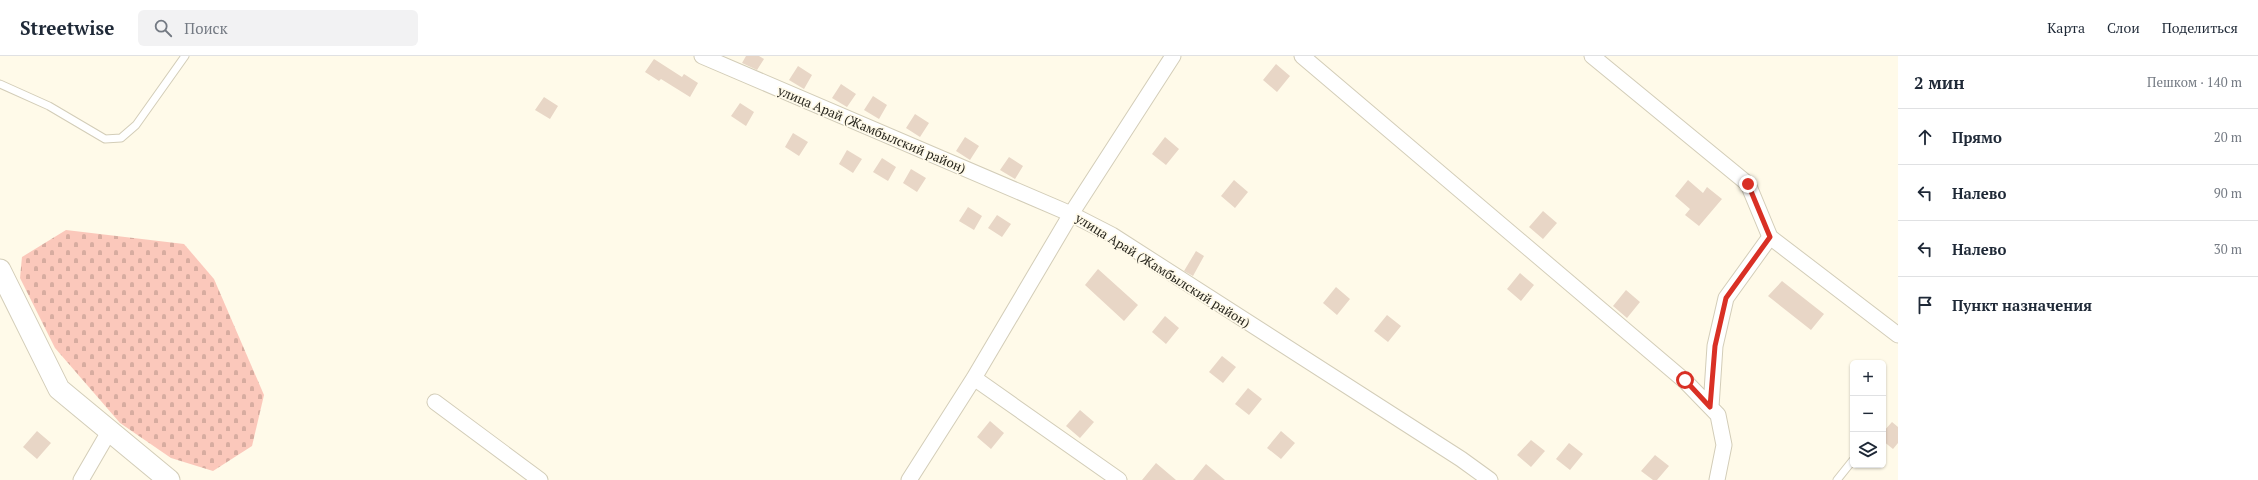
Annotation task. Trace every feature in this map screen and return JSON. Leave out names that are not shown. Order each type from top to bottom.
[{"type":"street","name":"улица Арай (Жамбылский район)","points":[[702,56],[1071,214],[1112,236],[1461,458],[1490,480]]},
{"type":"street","points":[[909,480],[974,378],[1071,214],[1173,56]]},
{"type":"street","points":[[1302,56],[1685,380],[1718,414],[1724,445],[1717,480]]},
{"type":"street","points":[[1592,56],[1748,184],[1770,237],[1898,335]]},
{"type":"street","points":[[1710,407],[1715,346],[1726,298],[1770,237]]},
{"type":"street","points":[[0,270],[59,389],[169,480]]},
{"type":"street","points":[[974,378],[1119,480]]},
{"type":"street","points":[[435,402],[540,480]]},
{"type":"street","points":[[81,480],[110,430]]},
{"type":"lane","points":[[0,84],[49,106],[105,139],[121,138],[136,125],[185,56]]},
{"type":"lane","points":[[1837,480],[1850,464]]},
{"type":"green space","points":[[66,230],[184,244],[214,279],[264,395],[252,446],[213,471],[171,458],[120,423],[55,348],[20,278],[22,257]]},
{"type":"building","points":[[746,56],[759,56],[764,59],[757,70],[742,63]]},
{"type":"building","points":[[654,59],[682,77],[684,74],[698,83],[690,97],[661,79],[659,81],[645,72]]},
{"type":"building","points":[[1276,64],[1290,76],[1277,92],[1263,80]]},
{"type":"building","points":[[798,66],[812,75],[804,89],[789,80]]},
{"type":"building","points":[[841,84],[856,94],[847,107],[832,98]]},
{"type":"building","points":[[873,96],[887,105],[879,119],[864,110]]},
{"type":"building","points":[[544,97],[558,106],[550,119],[535,110]]},
{"type":"building","points":[[740,103],[754,112],[746,126],[731,116]]},
{"type":"building","points":[[915,114],[929,123],[920,137],[906,128]]},
{"type":"building","points":[[793,133],[808,142],[799,156],[785,147]]},
{"type":"building","points":[[965,137],[979,146],[970,160],[956,151]]},
{"type":"building","points":[[1165,137],[1179,149],[1166,165],[1152,154]]},
{"type":"building","points":[[847,150],[862,159],[853,173],[839,164]]},
{"type":"building","points":[[1009,157],[1023,166],[1015,179],[1000,170]]},
{"type":"building","points":[[882,158],[896,167],[888,181],[873,172]]},
{"type":"building","points":[[911,169],[926,178],[917,192],[903,183]]},
{"type":"building","points":[[1234,180],[1248,192],[1235,208],[1221,196]]},
{"type":"building","points":[[1688,180],[1703,193],[1707,187],[1722,199],[1699,226],[1685,215],[1690,209],[1675,196]]},
{"type":"building","points":[[968,207],[982,216],[974,230],[959,221]]},
{"type":"building","points":[[1543,211],[1557,223],[1543,239],[1529,227]]},
{"type":"building","points":[[997,215],[1011,224],[1002,237],[988,228]]},
{"type":"building","points":[[1196,251],[1204,256],[1193,276],[1184,271]]},
{"type":"building","points":[[1098,269],[1138,305],[1124,321],[1085,285]]},
{"type":"building","points":[[1520,273],[1534,285],[1521,301],[1507,289]]},
{"type":"building","points":[[1782,281],[1824,314],[1811,330],[1768,296]]},
{"type":"building","points":[[1336,287],[1350,299],[1337,315],[1323,303]]},
{"type":"building","points":[[1626,290],[1640,302],[1627,318],[1613,306]]},
{"type":"building","points":[[1387,315],[1401,326],[1388,342],[1374,331]]},
{"type":"building","points":[[1165,316],[1179,328],[1166,344],[1152,332]]},
{"type":"building","points":[[1222,356],[1236,367],[1223,383],[1209,372]]},
{"type":"building","points":[[1248,388],[1262,399],[1249,415],[1235,404]]},
{"type":"building","points":[[1080,410],[1094,422],[1080,438],[1066,426]]},
{"type":"building","points":[[990,421],[1004,433],[991,449],[977,437]]},
{"type":"building","points":[[1892,422],[1898,427],[1898,443],[1893,449],[1886,443],[1886,429]]},
{"type":"building","points":[[37,431],[51,443],[37,459],[23,447]]},
{"type":"building","points":[[1281,431],[1295,443],[1281,459],[1267,448]]},
{"type":"building","points":[[1531,440],[1545,451],[1531,467],[1517,455]]},
{"type":"building","points":[[1569,443],[1583,454],[1570,470],[1556,459]]},
{"type":"building","points":[[1655,455],[1669,466],[1657,480],[1653,480],[1641,471]]},
{"type":"building","points":[[1156,463],[1176,480],[1142,480]]},
{"type":"building","points":[[1206,464],[1225,480],[1193,480]]},
{"type":"route","points":[[1685,380],[1710,407],[1715,346],[1726,298],[1770,237],[1748,184]]}]
